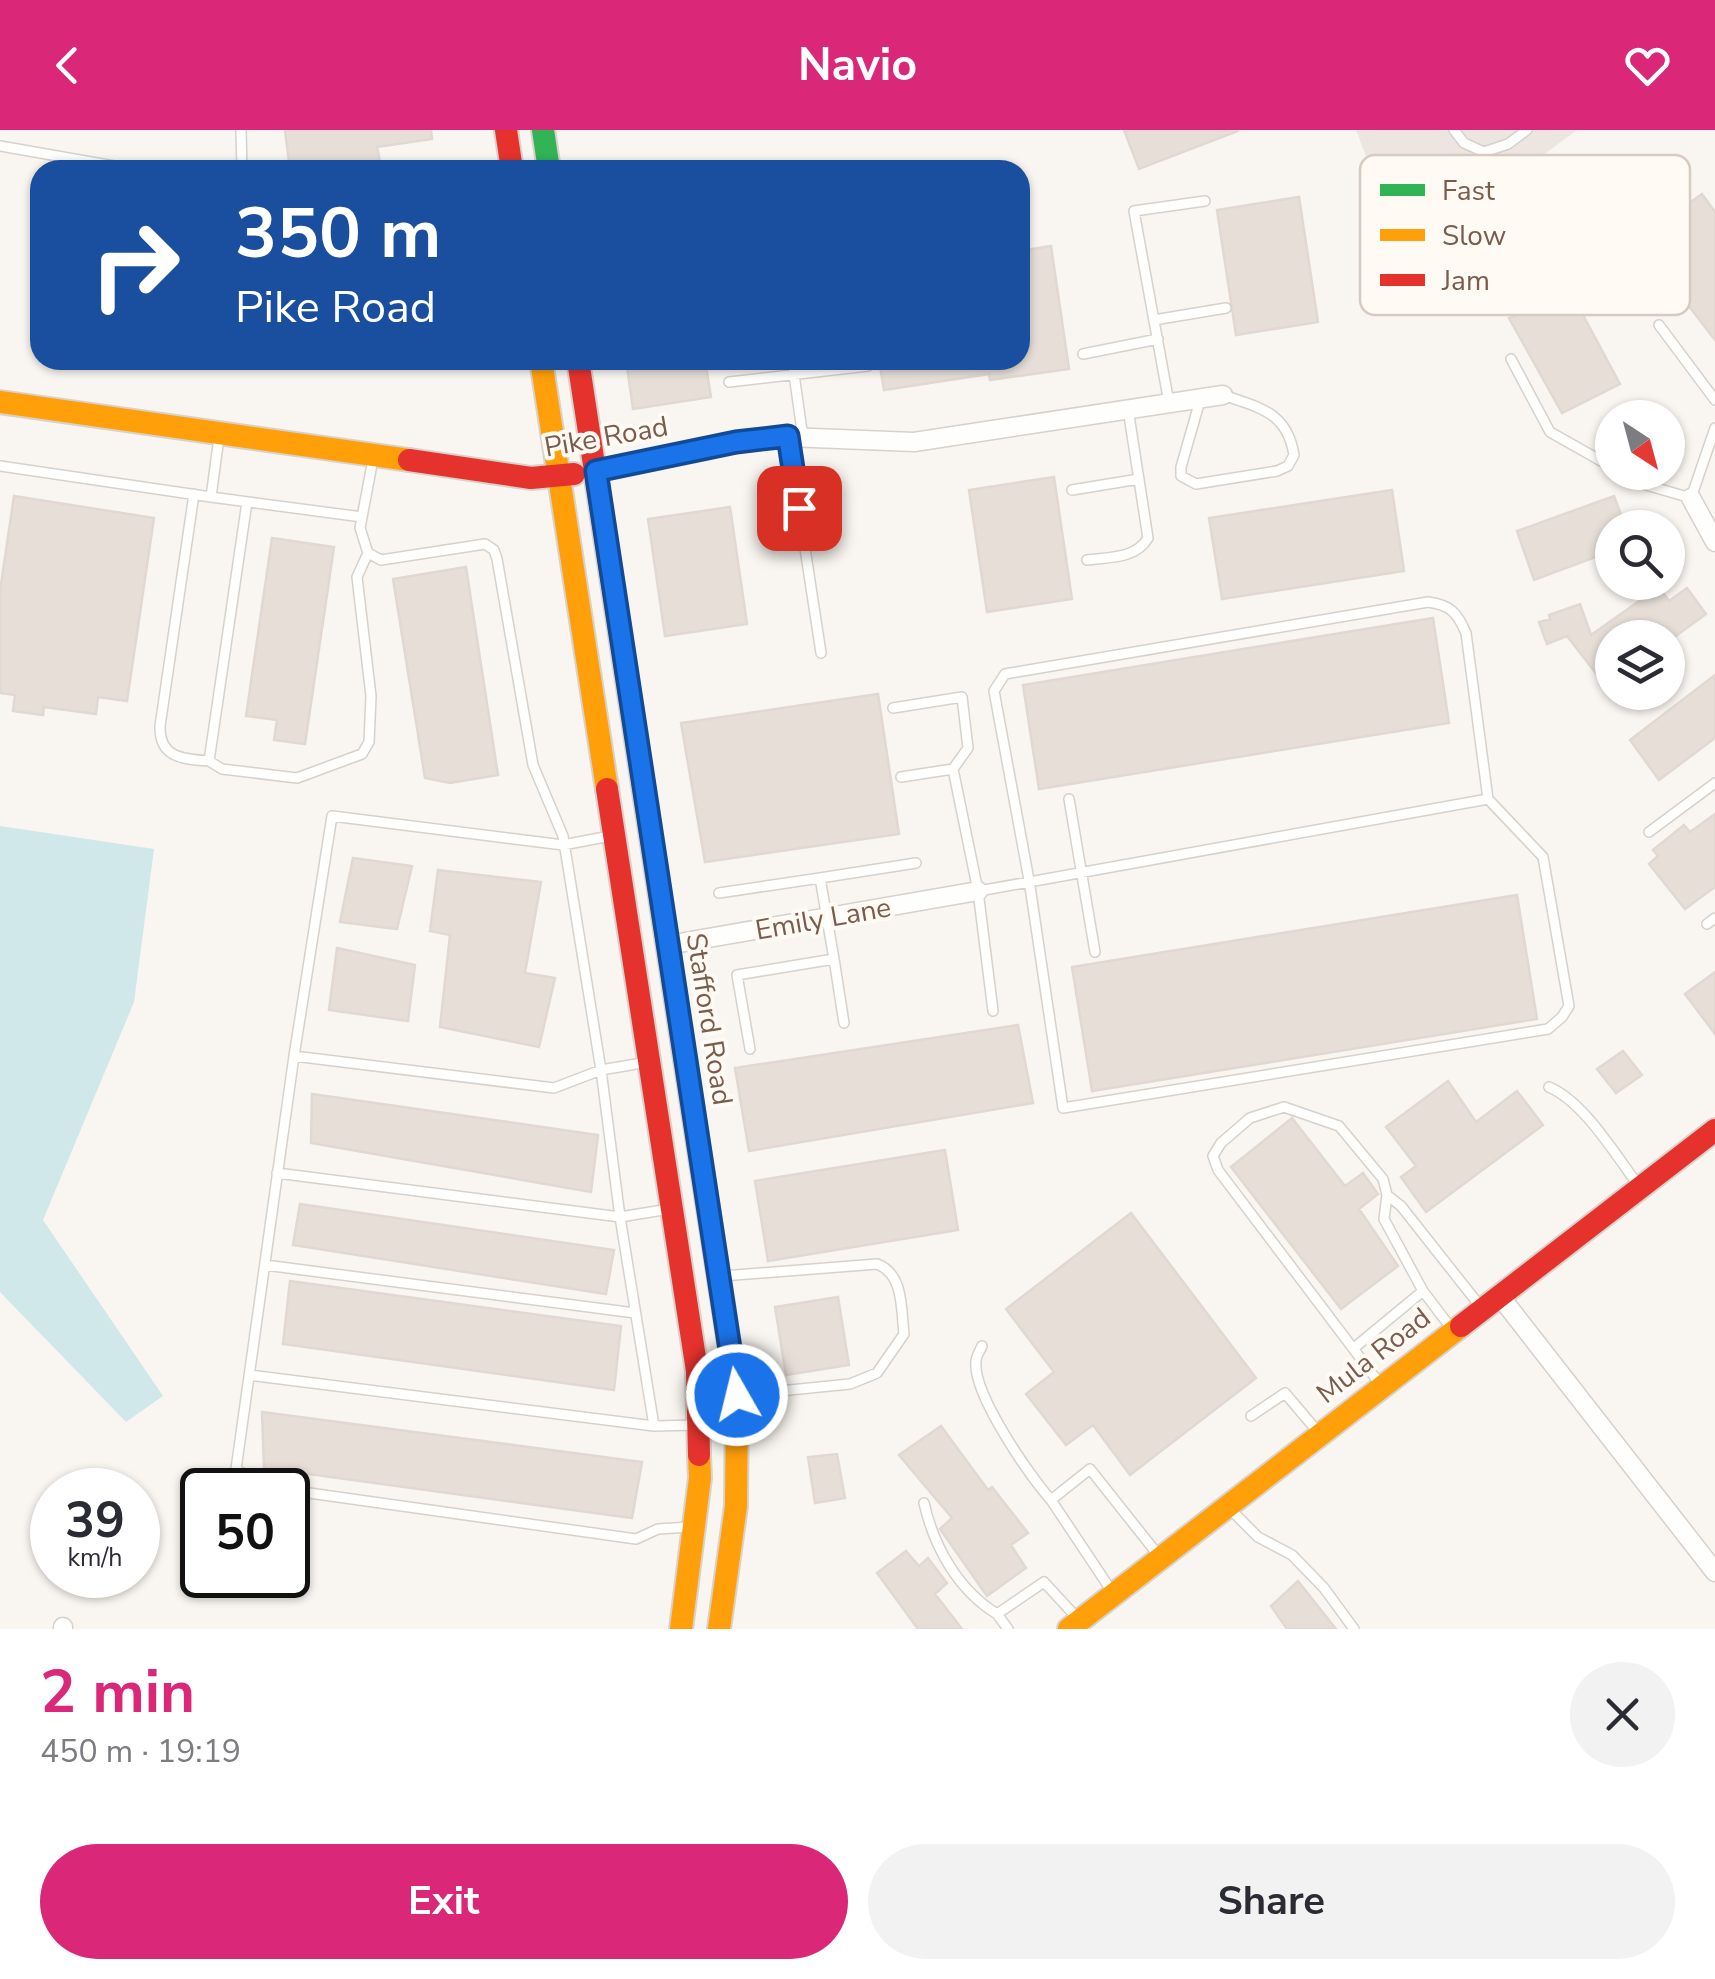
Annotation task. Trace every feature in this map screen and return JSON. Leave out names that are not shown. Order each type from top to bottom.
[{"type":"main road","points":[[506,130],[510,160]]},
{"type":"main road","points":[[543,130],[548,160]]},
{"type":"main road","points":[[543,370],[697,1371],[701,1424],[696,1526],[682,1629]]},
{"type":"main road","name":"Stafford Road","points":[[580,370],[737,1395],[736,1506],[719,1629]]},
{"type":"main road","name":"Pike Road","points":[[0,402],[531,478],[596,471]]},
{"type":"main road","points":[[612,835],[651,831]]},
{"type":"main road","name":"Mula Road","points":[[1085,1623],[1114,1594],[1715,1130]]},
{"type":"main road","points":[[672,1208],[708,1205]]},
{"type":"street","name":"Pike Road","points":[[596,471],[736,442],[795,437],[914,442],[1223,395]]},
{"type":"street","points":[[1690,498],[1715,542]]},
{"type":"street","name":"Emily Lane","points":[[668,944],[978,891]]},
{"type":"street","points":[[1490,1301],[1715,1572]]},
{"type":"lane","points":[[241,130],[242,160]]},
{"type":"lane","points":[[1454,130],[1464,143],[1484,152],[1508,144],[1527,130]]},
{"type":"lane","points":[[0,146],[80,160]]},
{"type":"lane","points":[[1169,403],[1134,212],[1205,201]]},
{"type":"lane","points":[[1154,320],[1226,308]]},
{"type":"lane","points":[[1660,326],[1715,400]]},
{"type":"lane","points":[[1082,354],[1158,339]]},
{"type":"lane","points":[[1510,358],[1550,432],[1595,457]]},
{"type":"lane","points":[[793,370],[795,437],[821,653]]},
{"type":"lane","points":[[730,382],[838,370]]},
{"type":"lane","points":[[1201,397],[1181,466],[1181,476],[1187,481],[1196,484],[1288,466],[1294,455],[1286,426],[1266,410],[1223,395]]},
{"type":"lane","points":[[1087,560],[1131,554],[1142,548],[1148,538],[1128,410]]},
{"type":"lane","points":[[1663,490],[1690,498],[1715,428]]},
{"type":"lane","points":[[211,497],[219,434]]},
{"type":"lane","points":[[374,456],[362,517],[361,538],[368,554],[381,560],[485,544],[494,550],[533,765],[560,827],[654,1426]]},
{"type":"lane","points":[[0,466],[362,517]]},
{"type":"lane","points":[[1072,490],[1139,478]]},
{"type":"lane","points":[[194,494],[160,737],[172,756],[208,761],[222,769],[297,778],[362,754],[369,742],[371,696],[357,577],[368,554]]},
{"type":"lane","points":[[208,761],[246,502]]},
{"type":"lane","points":[[1428,602],[1447,605],[1458,615],[1466,633],[1488,799],[1543,857],[1569,1006],[1548,1029],[1064,1108],[1030,880],[994,691],[1006,674],[1428,602]]},
{"type":"lane","points":[[893,708],[962,697],[968,748],[953,769],[902,777]]},
{"type":"lane","points":[[953,769],[978,891],[994,1011]]},
{"type":"lane","points":[[1649,832],[1715,784]]},
{"type":"lane","points":[[1069,799],[1095,952]]},
{"type":"lane","points":[[978,891],[1488,799]]},
{"type":"lane","points":[[236,1468],[332,816],[563,846],[612,835]]},
{"type":"lane","points":[[719,894],[916,863]]},
{"type":"lane","points":[[820,878],[844,1023]]},
{"type":"lane","points":[[750,1049],[736,976],[834,959]]},
{"type":"lane","points":[[294,1056],[554,1088],[601,1070],[650,1062]]},
{"type":"lane","points":[[1549,1087],[1564,1093],[1577,1106],[1640,1187]]},
{"type":"lane","points":[[1382,1386],[1218,1170],[1213,1156],[1220,1143],[1250,1118],[1284,1107],[1314,1114],[1339,1126],[1383,1179],[1387,1195],[1384,1218],[1423,1292],[1453,1330]]},
{"type":"lane","points":[[278,1173],[620,1216],[672,1208]]},
{"type":"lane","points":[[1387,1195],[1490,1301]]},
{"type":"lane","points":[[265,1264],[636,1313]]},
{"type":"lane","points":[[720,1277],[878,1264],[888,1268],[898,1282],[904,1334],[877,1373],[850,1384],[737,1395]]},
{"type":"lane","points":[[1354,1348],[1423,1292]]},
{"type":"lane","points":[[982,1346],[975,1362],[982,1392],[1030,1476],[1051,1500],[1114,1594]]},
{"type":"lane","points":[[249,1375],[654,1426],[701,1424]]},
{"type":"lane","points":[[1251,1416],[1285,1393],[1320,1434]]},
{"type":"lane","points":[[1051,1500],[1090,1469],[1161,1558]]},
{"type":"lane","points":[[310,1493],[636,1540],[658,1529],[696,1526]]},
{"type":"lane","points":[[924,1503],[931,1532],[946,1562],[980,1604],[998,1614],[1008,1629]]},
{"type":"lane","points":[[1227,1506],[1258,1537],[1292,1554],[1324,1588],[1354,1629]]},
{"type":"lane","points":[[998,1614],[1044,1582],[1085,1623]]},
{"type":"shaded area","points":[[1356,130],[1577,130],[1543,155],[1366,155]]},
{"type":"water","points":[[0,826],[154,849],[134,1002],[43,1220],[163,1396],[126,1422],[0,1292]]},
{"type":"building","points":[[285,130],[431,130],[432,139],[377,147],[380,160],[289,160]]},
{"type":"building","points":[[1124,130],[1238,130],[1238,131],[1139,169]]},
{"type":"building","points":[[1702,194],[1715,212],[1715,340],[1690,308],[1690,203]]},
{"type":"building","points":[[1299,197],[1318,322],[1236,335],[1217,210]]},
{"type":"building","points":[[1051,246],[1069,369],[990,380],[989,374],[884,390],[881,370],[1030,370],[1030,249]]},
{"type":"building","points":[[1583,315],[1620,384],[1562,413],[1509,318]]},
{"type":"building","points":[[627,370],[707,370],[711,397],[633,409]]},
{"type":"building","points":[[1054,477],[1072,599],[987,612],[969,490]]},
{"type":"building","points":[[1392,490],[1404,571],[1222,599],[1209,518]]},
{"type":"building","points":[[14,496],[154,518],[127,701],[98,697],[96,714],[44,707],[43,715],[13,711],[15,695],[0,693],[0,591]]},
{"type":"building","points":[[1614,496],[1619,510],[1595,510],[1595,557],[1534,580],[1517,531]]},
{"type":"building","points":[[730,507],[747,624],[665,636],[648,519]]},
{"type":"building","points":[[272,538],[334,547],[305,744],[274,740],[277,720],[246,716]]},
{"type":"building","points":[[466,567],[498,775],[450,783],[425,778],[393,579]]},
{"type":"building","points":[[1687,588],[1706,614],[1685,629],[1685,620],[1612,620],[1641,600],[1685,600]]},
{"type":"building","points":[[1580,604],[1591,635],[1595,632],[1595,672],[1567,636],[1547,644],[1539,622]]},
{"type":"building","points":[[1433,618],[1449,723],[1039,789],[1023,685]]},
{"type":"building","points":[[1715,675],[1715,738],[1659,780],[1630,740],[1669,710],[1685,710],[1685,698]]},
{"type":"building","points":[[878,694],[899,834],[705,862],[681,723]]},
{"type":"building","points":[[1715,814],[1715,887],[1685,909],[1649,864],[1658,856],[1653,850],[1684,825],[1690,832]]},
{"type":"building","points":[[353,858],[412,866],[397,929],[340,922]]},
{"type":"building","points":[[438,870],[541,882],[525,973],[555,978],[539,1047],[440,1027],[450,935],[430,931]]},
{"type":"building","points":[[1517,895],[1537,1019],[1092,1091],[1072,967]]},
{"type":"building","points":[[337,948],[415,965],[408,1021],[329,1010]]},
{"type":"building","points":[[1715,972],[1715,1034],[1685,994]]},
{"type":"building","points":[[1018,1025],[1033,1103],[749,1151],[735,1068]]},
{"type":"building","points":[[1623,1051],[1642,1075],[1616,1093],[1597,1069]]},
{"type":"building","points":[[1448,1081],[1476,1122],[1517,1091],[1543,1125],[1426,1212],[1401,1177],[1416,1166],[1386,1127]]},
{"type":"building","points":[[312,1094],[598,1135],[591,1192],[311,1143]]},
{"type":"building","points":[[1292,1118],[1345,1186],[1363,1173],[1378,1194],[1359,1209],[1398,1266],[1341,1309],[1231,1167]]},
{"type":"building","points":[[945,1150],[958,1230],[768,1261],[755,1181]]},
{"type":"building","points":[[300,1204],[614,1250],[606,1294],[293,1245]]},
{"type":"building","points":[[1131,1213],[1256,1378],[1130,1475],[1093,1425],[1066,1445],[1026,1394],[1054,1372],[1006,1309]]},
{"type":"building","points":[[290,1281],[621,1326],[614,1390],[283,1344]]},
{"type":"building","points":[[838,1297],[849,1365],[786,1375],[775,1307]]},
{"type":"building","points":[[262,1412],[642,1462],[632,1518],[310,1474],[310,1468],[264,1468]]},
{"type":"building","points":[[941,1426],[988,1490],[992,1487],[1028,1533],[1011,1545],[1026,1568],[987,1596],[940,1529],[952,1518],[899,1455]]},
{"type":"building","points":[[837,1454],[845,1498],[815,1503],[808,1457]]},
{"type":"building","points":[[906,1551],[919,1566],[928,1558],[947,1583],[935,1594],[962,1629],[918,1629],[877,1573]]},
{"type":"building","points":[[1298,1581],[1336,1629],[1287,1629],[1271,1606]]},
{"type":"traffic: fast","points":[[543,130],[548,160]]},
{"type":"traffic: slow","points":[[543,370],[607,789]]},
{"type":"traffic: slow","points":[[0,402],[409,460]]},
{"type":"traffic: slow","points":[[683,1047],[737,1395],[736,1506],[719,1629]]},
{"type":"traffic: slow","points":[[1069,1629],[1461,1326]]},
{"type":"traffic: slow","points":[[681,1629],[700,1478],[699,1455]]},
{"type":"traffic: jam","points":[[506,130],[510,160]]},
{"type":"traffic: jam","points":[[580,370],[683,1047]]},
{"type":"traffic: jam","points":[[409,460],[531,478],[574,474]]},
{"type":"traffic: jam","points":[[607,789],[697,1371],[699,1455]]},
{"type":"traffic: jam","points":[[1461,1326],[1715,1130]]},
{"type":"route","points":[[737,1395],[596,471],[736,442],[788,436],[799,508]]}]
